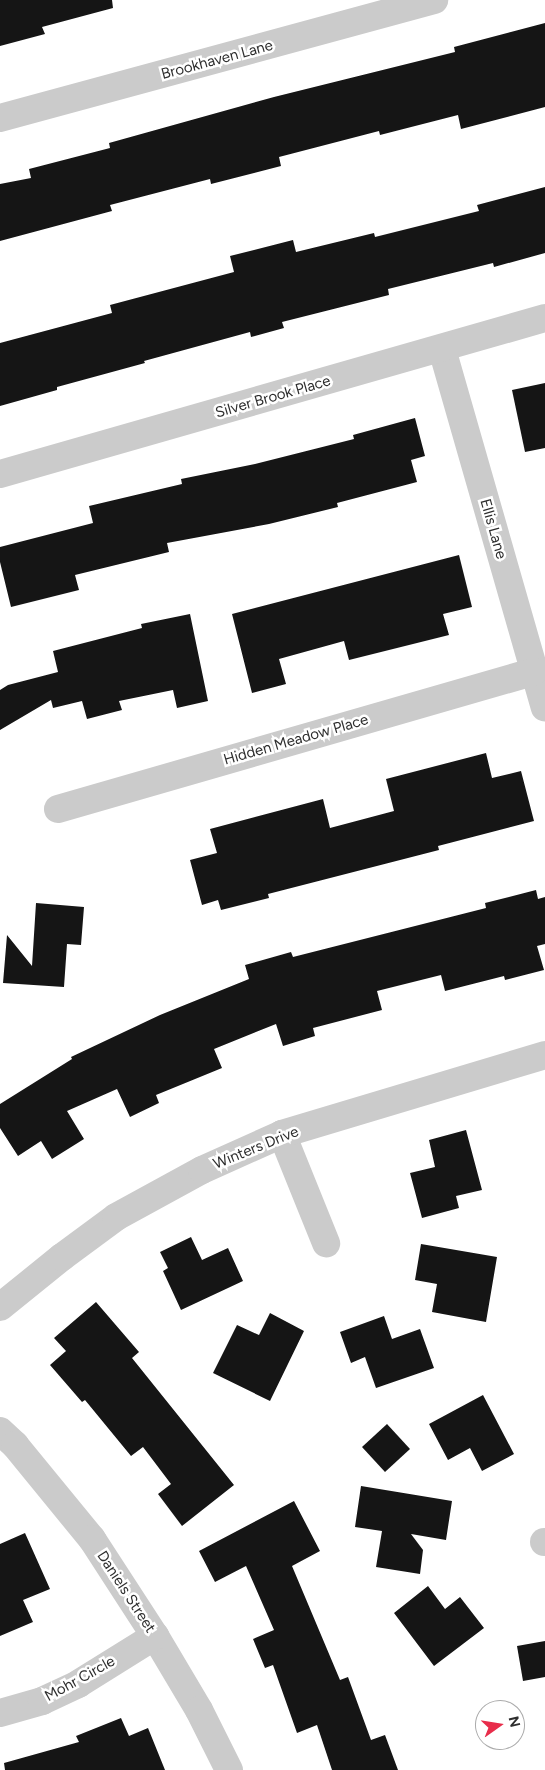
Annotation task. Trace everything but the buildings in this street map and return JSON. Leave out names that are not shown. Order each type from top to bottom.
[{"type":"street","name":"Brookhaven Lane","points":[[0,118],[434,0]]},
{"type":"street","name":"Silver Brook Place","points":[[0,474],[545,318]]},
{"type":"street","name":"Ellis Lane","points":[[442,349],[545,708]]},
{"type":"street","name":"Hidden Meadow Place","points":[[58,809],[534,672]]},
{"type":"street","name":"Winters Drive","points":[[0,1307],[116,1217],[202,1170],[282,1134],[545,1055]]},
{"type":"street","points":[[282,1134],[326,1243]]},
{"type":"street","name":"Daniels Street","points":[[0,1431],[15,1445],[92,1539],[154,1636],[198,1710],[229,1770]]},
{"type":"street","name":"Mohr Circle","points":[[0,1713],[42,1701],[78,1684],[154,1636]]}]
